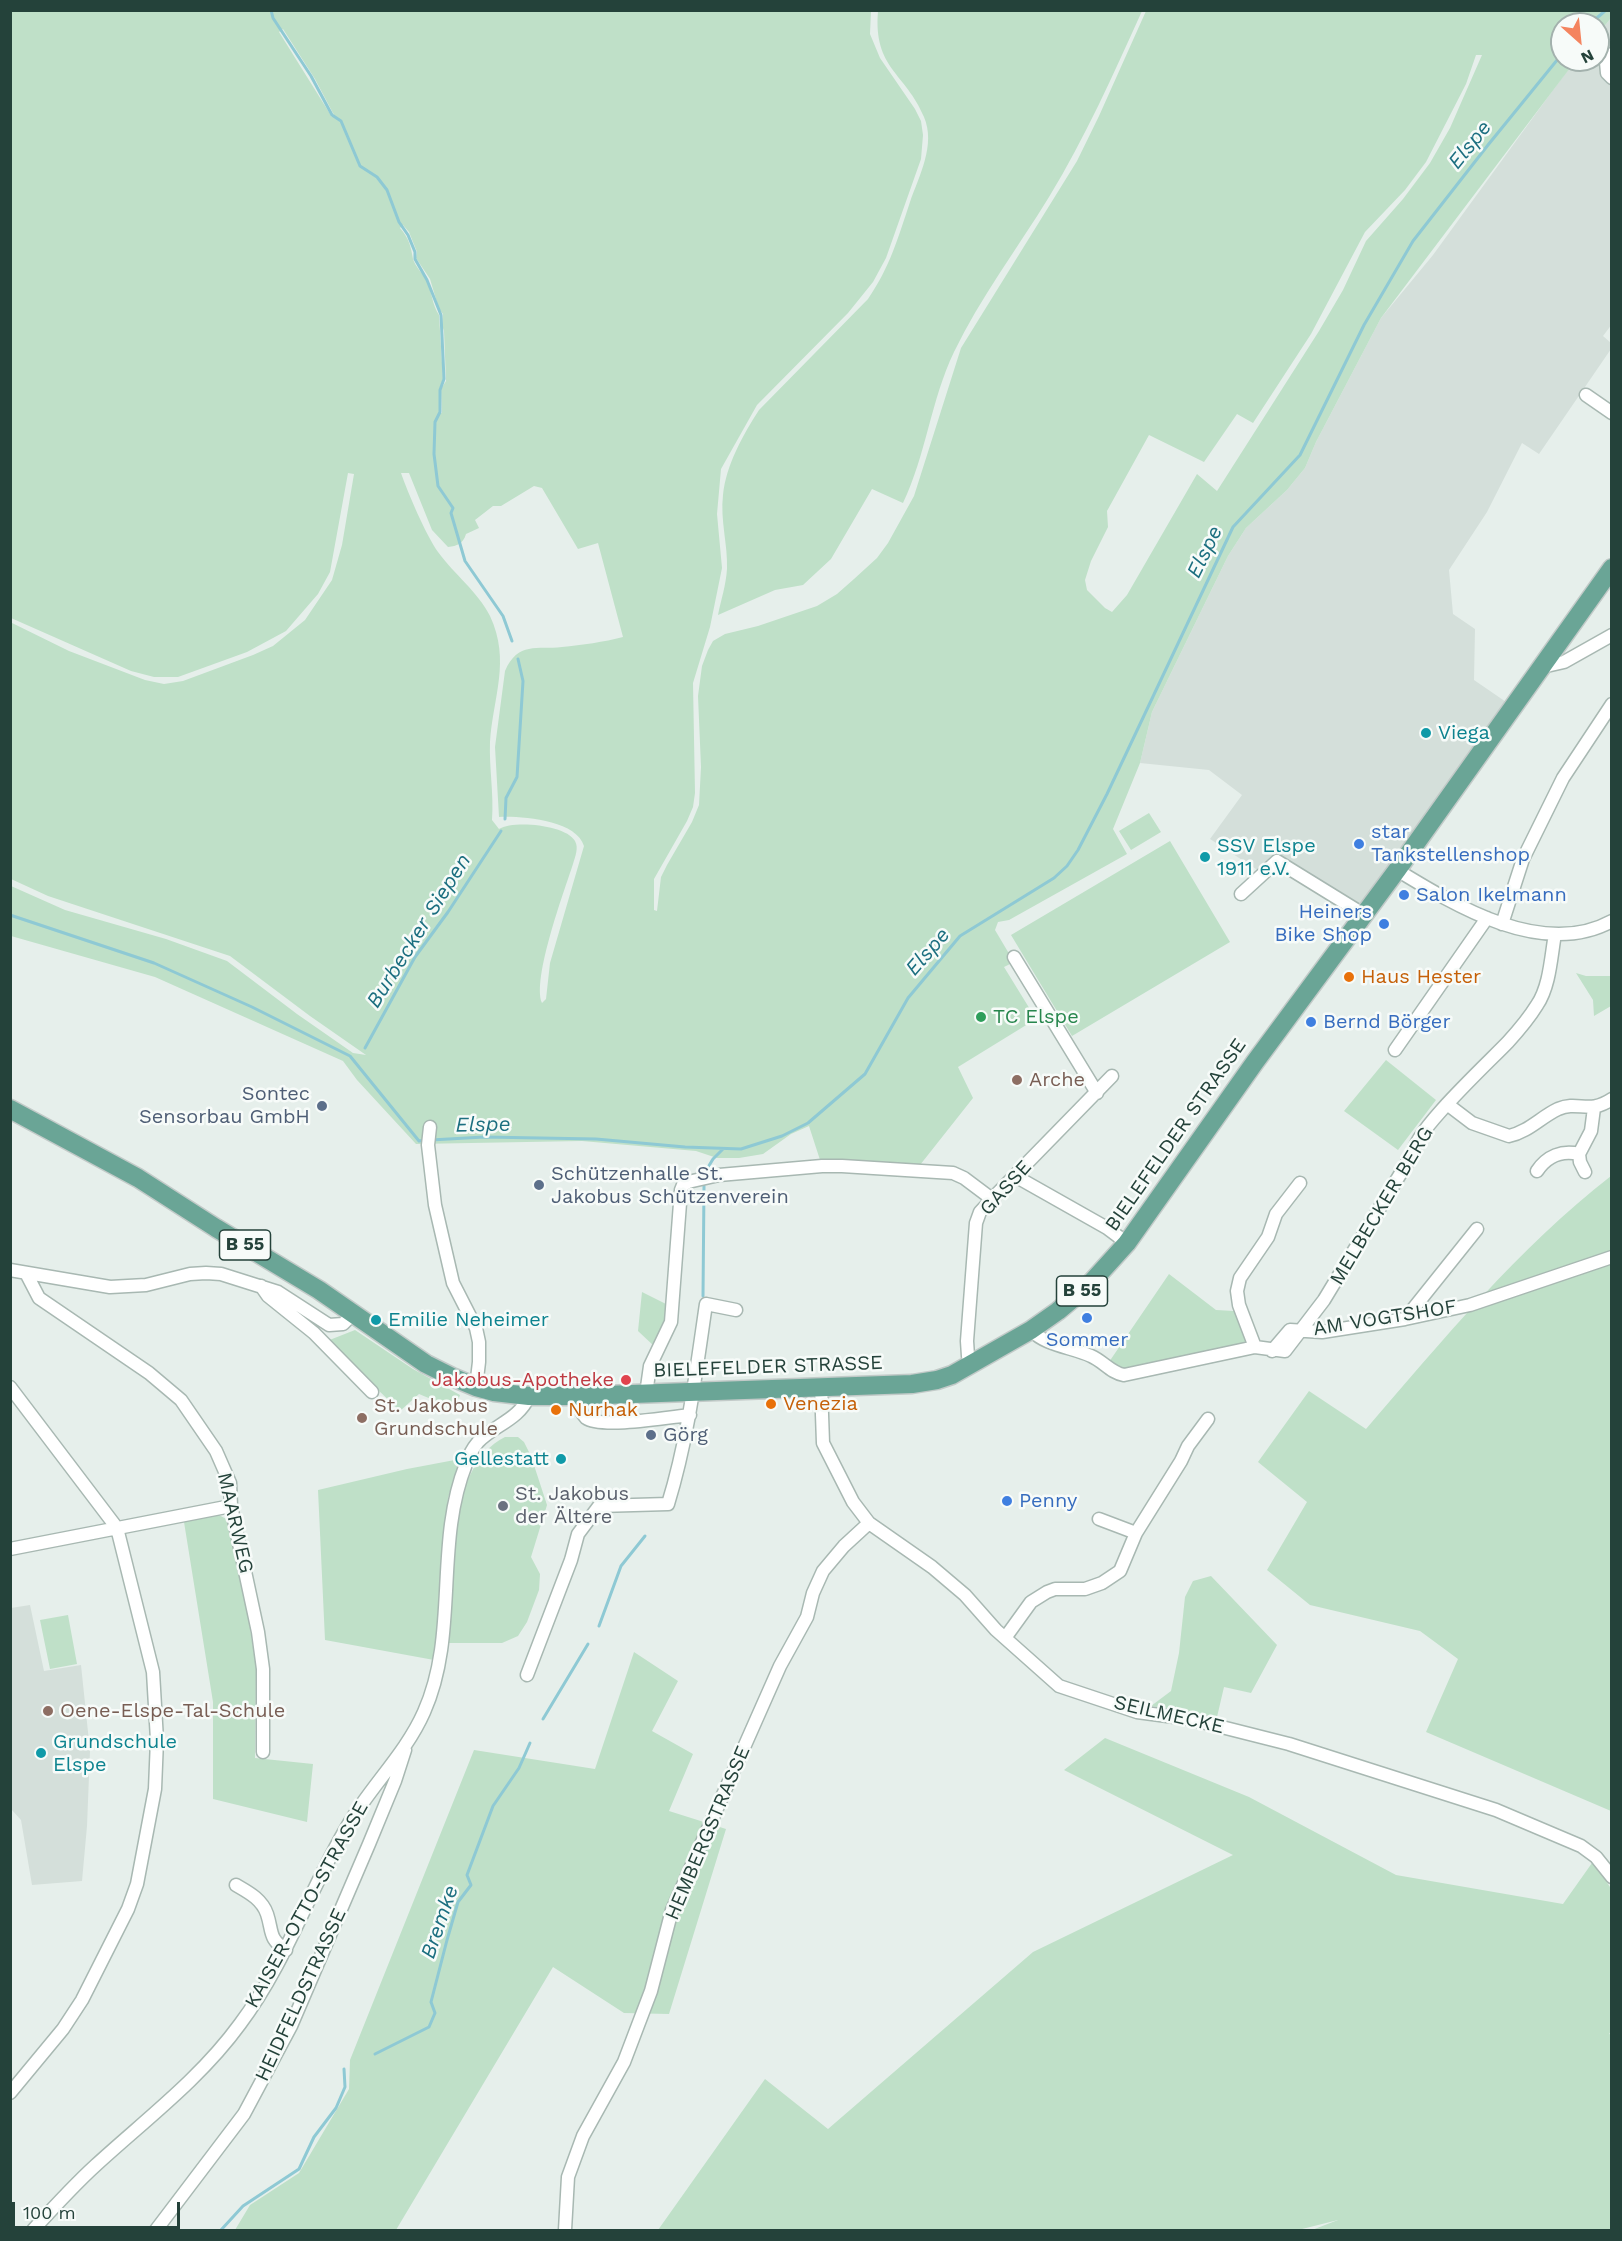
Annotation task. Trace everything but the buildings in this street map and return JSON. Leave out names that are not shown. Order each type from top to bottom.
[{"type":"main road","name":"BIELEFELDER STRASSE","points":[[10,1109],[138,1178],[319,1290],[426,1364],[476,1387],[529,1396],[577,1396],[912,1384],[937,1380],[972,1365],[1058,1311],[1089,1285],[1127,1244],[1255,1062],[1397,870],[1611,568]]},
{"type":"street","points":[[1611,54],[1606,62],[1607,73],[1611,78]]},
{"type":"street","points":[[1586,395],[1611,412]]},
{"type":"street","points":[[1542,667],[1564,662],[1611,635]]},
{"type":"street","points":[[1502,924],[1523,859],[1563,778],[1611,704]]},
{"type":"street","points":[[1241,894],[1277,861],[1363,914]]},
{"type":"street","points":[[1397,870],[1487,918],[1528,931],[1571,934],[1611,921]]},
{"type":"street","points":[[1395,1050],[1487,918]]},
{"type":"street","name":"MELBECKER BERG","points":[[1301,1331],[1341,1274],[1413,1153],[1415,1143],[1447,1104],[1510,1040],[1538,1004],[1548,975],[1555,934]]},
{"type":"street","points":[[1014,957],[1097,1093]]},
{"type":"street","name":"GASSE","points":[[972,1365],[968,1356],[967,1341],[976,1223],[980,1212],[1112,1076]]},
{"type":"street","points":[[1447,1104],[1472,1124],[1509,1136],[1530,1127],[1559,1109],[1572,1106],[1594,1108],[1611,1099]]},
{"type":"street","points":[[1585,1172],[1579,1154],[1591,1131],[1594,1108]]},
{"type":"street","points":[[429,1136],[435,1205],[453,1283],[476,1328],[479,1342],[476,1387]]},
{"type":"street","points":[[1537,1171],[1541,1165],[1559,1152],[1568,1151],[1579,1154]]},
{"type":"street","points":[[646,1394],[650,1366],[671,1322],[683,1185],[694,1180],[750,1172],[842,1166],[953,1173],[964,1178],[992,1199]]},
{"type":"street","points":[[1015,1176],[1093,1220],[1127,1244]]},
{"type":"street","points":[[1255,1347],[1239,1305],[1237,1291],[1240,1278],[1268,1237],[1276,1214],[1300,1183]]},
{"type":"street","points":[[1405,1319],[1477,1229]]},
{"type":"street","name":"AM VOGTSHOF","points":[[1031,1330],[1041,1339],[1091,1356],[1118,1374],[1124,1375],[1255,1347],[1285,1352],[1301,1331],[1322,1332],[1405,1319],[1470,1305],[1611,1257]]},
{"type":"street","points":[[10,1270],[110,1287],[128,1287],[206,1273],[221,1274],[278,1292],[329,1325],[343,1324],[353,1314]]},
{"type":"street","name":"MAARWEG","points":[[26,1274],[39,1298],[148,1373],[181,1400],[220,1459],[230,1483],[231,1506],[248,1575],[262,1659],[263,1752]]},
{"type":"street","points":[[261,1286],[268,1296],[314,1333],[372,1392]]},
{"type":"street","points":[[527,1675],[572,1560],[578,1534],[599,1506],[668,1504],[680,1465],[690,1415],[706,1304],[736,1310]]},
{"type":"street","name":"SEILMECKE","points":[[821,1386],[823,1443],[853,1502],[869,1523],[965,1595],[1005,1638],[1059,1686],[1137,1712],[1190,1719],[1289,1744],[1496,1810],[1581,1846],[1596,1857],[1611,1877]]},
{"type":"street","points":[[10,1387],[117,1528],[153,1672],[157,1740],[154,1789],[139,1874],[129,1909],[82,2000],[63,2029],[10,2093]]},
{"type":"street","name":"KAISER-OTTO-STRASSE","points":[[33,2230],[94,2166],[210,2061],[242,2023],[286,1950],[338,1840],[357,1809],[408,1740],[424,1712],[439,1668],[449,1530],[454,1500],[466,1464],[477,1443],[515,1415],[525,1405],[529,1396]]},
{"type":"street","points":[[577,1396],[581,1412],[596,1422],[690,1415]]},
{"type":"street","points":[[1005,1638],[1031,1602],[1047,1592],[1055,1589],[1085,1588],[1112,1578],[1120,1571],[1136,1533],[1188,1446],[1208,1419]]},
{"type":"street","points":[[10,1549],[231,1506]]},
{"type":"street","points":[[1099,1519],[1136,1533]]},
{"type":"street","name":"HEMBERGSTRASSE","points":[[565,2230],[568,2177],[583,2136],[624,2062],[651,1992],[672,1910],[780,1666],[807,1617],[813,1593],[824,1571],[844,1546],[869,1523]]},
{"type":"street","name":"HEIDFELDSTRASSE","points":[[156,2230],[243,2114],[291,2026],[378,1823],[408,1740]]},
{"type":"street","points":[[236,1885],[260,1903],[267,1914],[272,1938],[286,1950]]},
{"type":"shaded area","points":[[1610,19],[1612,324],[1603,336],[1611,343],[1611,349],[1539,454],[1522,443],[1487,512],[1449,570],[1453,614],[1475,629],[1474,680],[1509,704],[1359,907],[1277,858],[1259,871],[1210,839],[1242,795],[1209,770],[1140,763],[1152,712],[1228,556],[1246,528],[1287,490],[1305,468],[1316,442],[1381,318],[1433,255],[1566,72],[1610,72]]},
{"type":"shaded area","name":"Oene-Elspe-Tal-Schule","points":[[30,1605],[44,1671],[81,1665],[90,1751],[82,1881],[32,1885],[21,1820],[11,1809],[11,1608]]},
{"type":"green space","points":[[11,11],[871,11],[870,34],[880,58],[921,121],[923,135],[921,159],[886,258],[873,282],[848,313],[757,405],[721,469],[717,514],[722,568],[710,627],[693,683],[695,793],[693,807],[654,879],[654,910],[657,911],[661,877],[699,805],[701,767],[698,696],[702,666],[708,650],[713,641],[725,634],[758,626],[817,606],[837,594],[854,579],[877,558],[888,543],[914,496],[961,348],[1077,161],[1146,11],[1611,11],[1610,19],[1610,12],[1550,12],[1550,72],[1567,72],[1381,318],[1316,442],[1305,468],[1287,490],[1246,528],[1228,556],[1152,712],[1140,763],[1113,829],[1127,854],[1009,920],[998,922],[995,930],[1014,962],[1004,967],[1036,1019],[958,1067],[973,1098],[920,1165],[821,1163],[809,1126],[791,1134],[763,1154],[739,1158],[717,1158],[696,1151],[582,1141],[416,1144],[357,1080],[343,1061],[155,977],[11,936],[11,886],[65,910],[166,939],[227,961],[353,1053],[366,1055],[230,956],[48,896],[11,879],[10,622],[69,651],[145,680],[164,684],[183,681],[253,655],[273,646],[305,620],[332,580],[342,545],[354,474],[348,473],[330,572],[318,594],[286,631],[247,652],[178,677],[154,677],[131,671],[11,618]],"holes":[[[283,29],[315,79],[334,115],[332,117],[279,32]],[[1476,55],[1482,55],[1450,128],[1430,163],[1403,199],[1366,241],[1343,290],[1319,331],[1217,491],[1197,474],[1127,595],[1112,612],[1105,608],[1087,590],[1085,580],[1091,561],[1108,527],[1107,511],[1149,435],[1204,462],[1237,414],[1253,423],[1311,334],[1365,232],[1405,190],[1426,162],[1466,84]],[[403,225],[409,232],[417,252],[416,258],[430,279],[439,309],[443,314],[446,381],[441,389],[442,413],[439,412],[439,390],[443,379],[439,315],[426,279],[414,262],[406,235],[400,228]],[[401,473],[409,473],[432,530],[448,547],[459,544],[466,534],[479,528],[475,520],[493,506],[501,506],[534,486],[542,488],[578,549],[598,543],[623,637],[562,647],[529,649],[516,655],[505,671],[495,747],[499,817],[521,817],[560,825],[571,830],[584,846],[550,963],[546,999],[542,1003],[540,991],[545,955],[576,855],[576,844],[570,836],[551,828],[516,825],[499,829],[492,820],[490,742],[500,664],[496,632],[485,607],[433,545]]]},
{"type":"green space","points":[[878,11],[1142,11],[1075,152],[1049,197],[975,312],[954,352],[946,370],[911,485],[903,503],[872,489],[831,559],[803,585],[775,590],[718,615],[727,569],[722,514],[723,495],[736,451],[759,410],[868,299],[893,252],[925,160],[928,138],[924,117],[917,102],[886,58],[878,30]]},
{"type":"green space","points":[[1149,813],[1161,832],[1131,850],[1119,831]]},
{"type":"green space","points":[[1170,841],[1230,942],[1072,1036],[1011,935]]},
{"type":"green space","points":[[1576,973],[1586,976],[1611,976],[1611,1006],[1594,1016],[1593,1000]]},
{"type":"green space","points":[[1386,1060],[1436,1100],[1398,1150],[1344,1111]]},
{"type":"green space","points":[[1611,1176],[1611,1811],[1426,1732],[1458,1659],[1420,1631],[1310,1605],[1267,1570],[1307,1502],[1258,1462],[1309,1391],[1366,1429],[1482,1296],[1544,1233]]},
{"type":"green space","points":[[1169,1274],[1216,1310],[1234,1311],[1247,1342],[1119,1369],[1109,1362]]},
{"type":"green space","points":[[642,1292],[672,1307],[655,1347],[638,1331]]},
{"type":"green space","points":[[355,1330],[413,1369],[460,1395],[455,1409],[419,1394],[400,1411],[327,1341]]},
{"type":"green space","points":[[505,1437],[518,1437],[524,1442],[547,1505],[531,1557],[540,1574],[539,1590],[527,1622],[518,1636],[502,1643],[445,1643],[450,1560],[461,1500],[471,1473],[485,1452]]},
{"type":"green space","points":[[460,1459],[448,1498],[438,1650],[434,1660],[325,1640],[318,1490]]},
{"type":"green space","points":[[217,1514],[230,1521],[242,1576],[256,1667],[255,1758],[313,1764],[307,1822],[213,1799],[213,1702],[184,1522]]},
{"type":"green space","points":[[1211,1576],[1277,1645],[1251,1693],[1224,1687],[1217,1717],[1151,1706],[1171,1691],[1179,1653],[1185,1597],[1193,1581]]},
{"type":"green space","points":[[68,1615],[77,1664],[50,1669],[40,1620]]},
{"type":"green space","points":[[634,1652],[678,1681],[652,1731],[693,1754],[669,1811],[726,1829],[669,2014],[624,2013],[553,1967],[396,2230],[235,2230],[250,2205],[299,2173],[349,2089],[350,2060],[474,1750],[595,1769]]},
{"type":"green space","points":[[1105,1738],[1249,1797],[1396,1875],[1563,1904],[1592,1863],[1612,1890],[1612,2030],[1609,2034],[1612,2035],[1611,2230],[1312,2230],[1338,2220],[1298,2230],[658,2230],[765,2079],[828,2129],[1033,1952],[1233,1855],[1064,1770]]},
{"type":"waterway","name":"Burbecker Siepen","points":[[271,10],[273,18],[311,76],[332,115],[341,121],[360,166],[377,177],[387,190],[441,315],[444,379],[440,390],[440,412],[435,422],[434,454],[438,486],[453,508],[451,513],[465,561],[503,616],[512,641]]},
{"type":"waterway","name":"Elspe","points":[[431,1140],[484,1137],[596,1139],[685,1147],[741,1149],[782,1136],[808,1123],[865,1074],[908,998],[960,936],[1054,878],[1067,866],[1078,850],[1107,794],[1233,527],[1300,455],[1364,325],[1413,241],[1550,69]]},
{"type":"waterway","name":"Burbecker Siepen","points":[[505,819],[506,798],[517,777],[523,681],[518,659]]},
{"type":"waterway","name":"Burbecker Siepen","points":[[365,1048],[415,957],[448,912],[501,831]]},
{"type":"waterway","name":"Elspe","points":[[10,915],[154,963],[252,1007],[350,1056],[419,1141],[425,1140]]},
{"type":"waterway","name":"Bremke","points":[[704,1174],[713,1159],[723,1149]]},
{"type":"waterway","name":"Bremke","points":[[703,1296],[704,1186]]},
{"type":"waterway","name":"Bremke","points":[[599,1626],[621,1566],[645,1536]]},
{"type":"waterway","name":"Bremke","points":[[543,1719],[588,1644]]},
{"type":"waterway","name":"Bremke","points":[[375,2054],[429,2027],[435,2013],[431,2002],[458,1902],[471,1885],[467,1875],[493,1806],[519,1768],[530,1743]]},
{"type":"waterway","name":"Bremke","points":[[221,2230],[243,2206],[299,2169],[314,2137],[336,2108],[345,2087],[344,2069]]},
{"type":"place","name":"Viega","points":[[1426,733]]},
{"type":"place","name":"star Tankstellenshop","points":[[1359,844]]},
{"type":"place","name":"SSV Elspe 1911 e.V.","points":[[1205,857]]},
{"type":"place","name":"Salon Ikelmann","points":[[1404,895]]},
{"type":"place","name":"Heiners Bike Shop","points":[[1384,924]]},
{"type":"place","name":"Haus Hester","points":[[1349,977]]},
{"type":"place","name":"TC Elspe","points":[[981,1017]]},
{"type":"place","name":"Bernd Börger","points":[[1311,1022]]},
{"type":"place","name":"Arche","points":[[1017,1080]]},
{"type":"place","name":"Sontec Sensorbau GmbH","points":[[322,1106]]},
{"type":"place","name":"Schützenhalle St. Jakobus Schützenverein","points":[[539,1185]]},
{"type":"place","name":"Sommer","points":[[1087,1318]]},
{"type":"place","name":"Emilie Neheimer","points":[[376,1320]]},
{"type":"place","name":"Jakobus-Apotheke","points":[[626,1380]]},
{"type":"place","name":"Venezia","points":[[771,1404]]},
{"type":"place","name":"Nurhak","points":[[556,1410]]},
{"type":"place","name":"St. Jakobus Grundschule","points":[[362,1418]]},
{"type":"place","name":"Görg","points":[[651,1435]]},
{"type":"place","name":"Gellestatt","points":[[561,1459]]},
{"type":"place","name":"Penny","points":[[1007,1501]]},
{"type":"place","name":"St. Jakobus der Ältere","points":[[503,1506]]},
{"type":"place","name":"Oene-Elspe-Tal-Schule","points":[[48,1711]]},
{"type":"place","name":"Grundschule Elspe","points":[[41,1753]]}]
